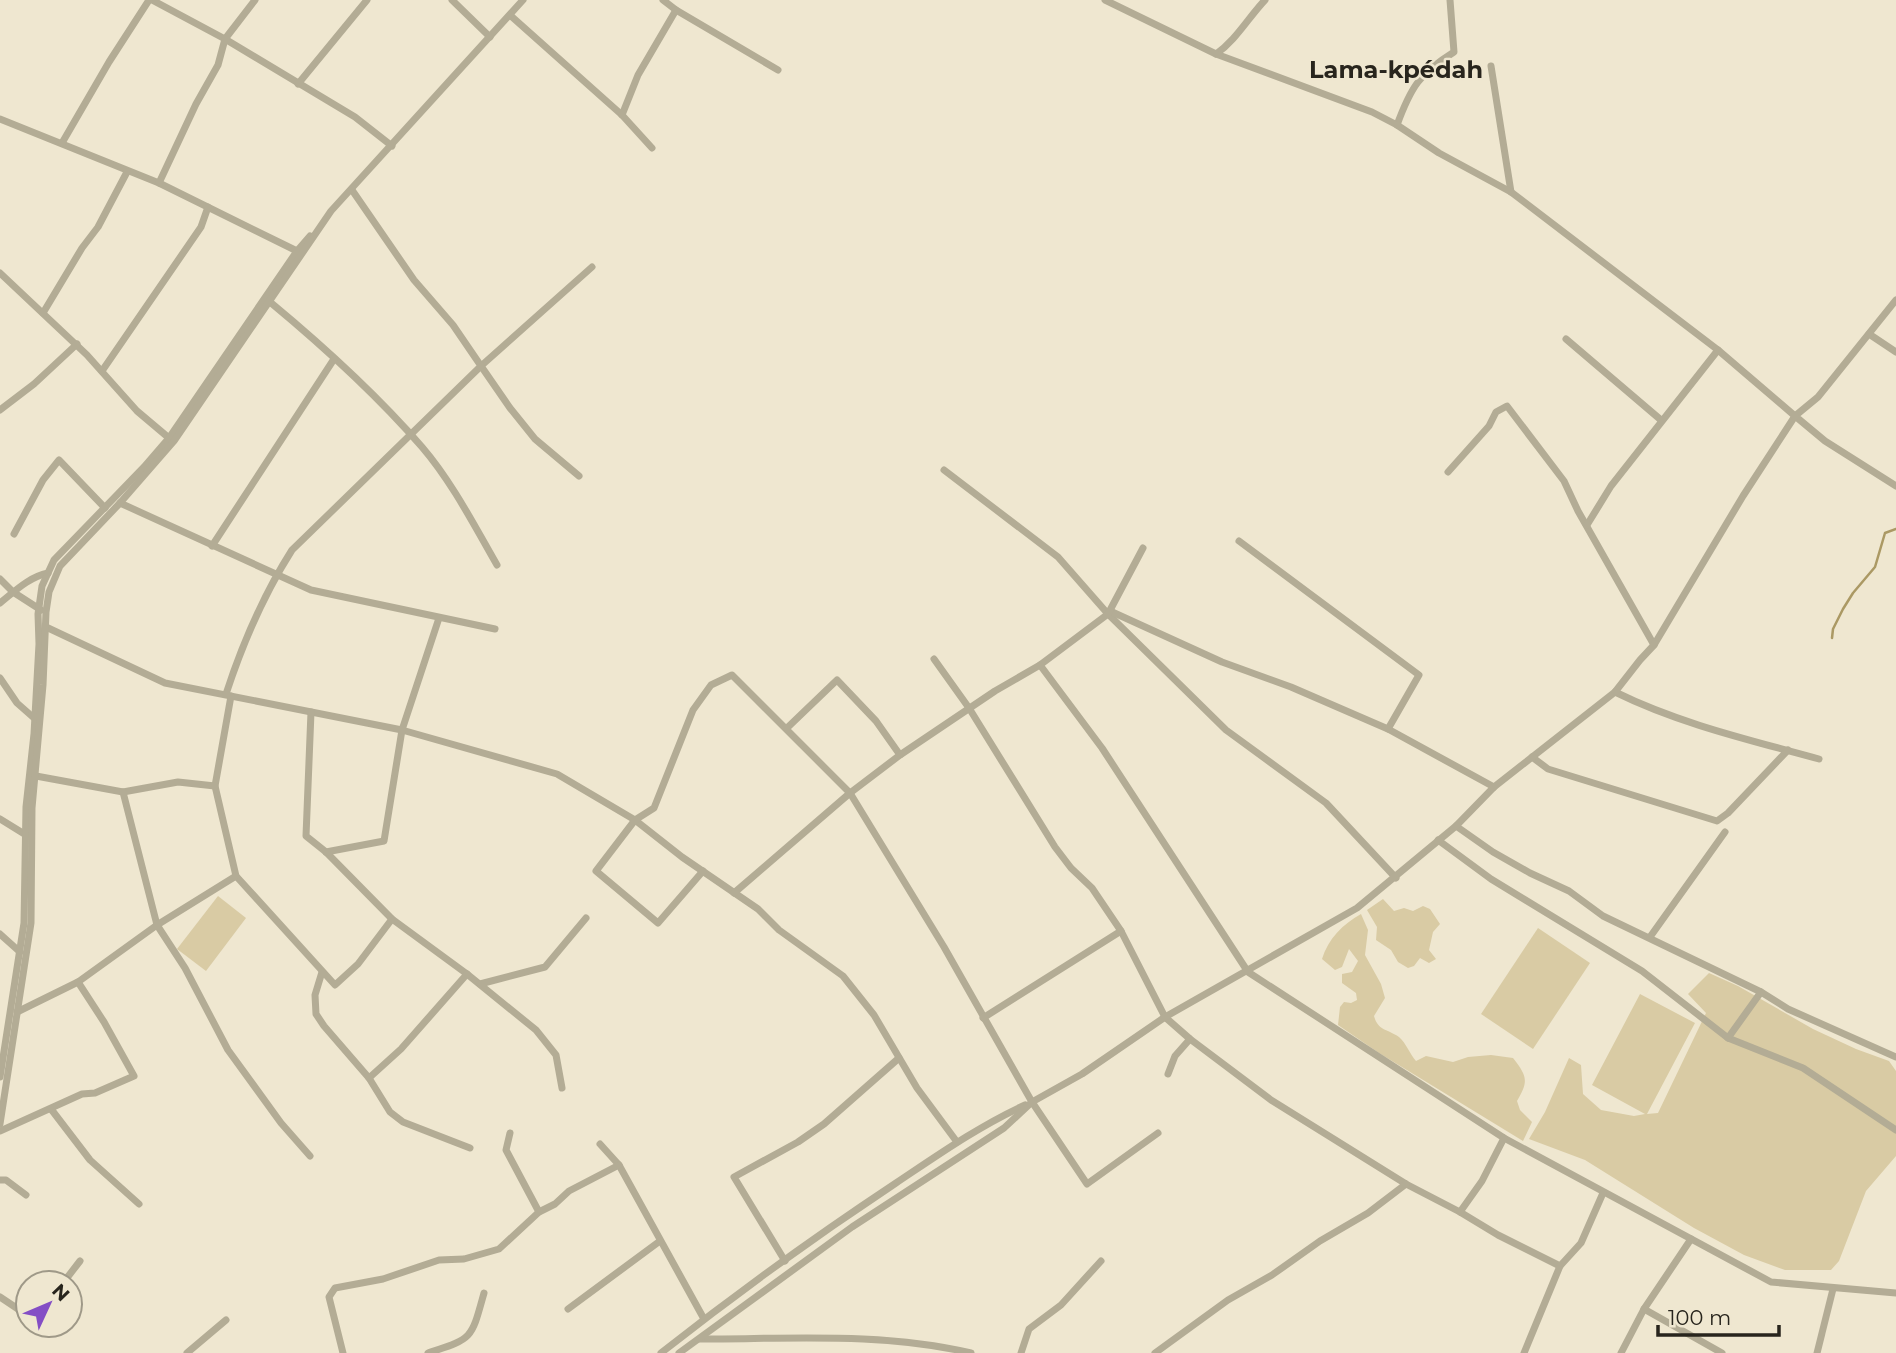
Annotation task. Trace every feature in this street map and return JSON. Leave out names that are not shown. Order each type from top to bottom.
[{"type":"street","points":[[62,144],[151,0],[225,39],[355,117],[391,146]]},
{"type":"street","points":[[159,183],[191,114],[218,65],[225,39],[255,0]]},
{"type":"street","points":[[298,84],[367,0]]},
{"type":"street","points":[[452,0],[490,37]]},
{"type":"street","points":[[0,1077],[4,1024],[24,923],[26,835],[42,586],[54,560],[106,508],[169,438],[297,251],[523,0]]},
{"type":"street","points":[[663,0],[778,70]]},
{"type":"street","points":[[1105,0],[1216,54],[1372,113],[1511,192],[1718,350],[1825,441],[1896,485]]},
{"type":"street","points":[[1216,54],[1231,44],[1244,23],[1265,0]]},
{"type":"street","points":[[1397,125],[1412,88],[1429,69],[1454,52],[1450,0]]},
{"type":"street","points":[[622,116],[638,75],[676,10]]},
{"type":"street","points":[[510,15],[622,116],[652,148]]},
{"type":"street","points":[[1491,66],[1511,192]]},
{"type":"street","points":[[0,119],[159,183],[297,251]]},
{"type":"street","points":[[43,313],[82,247],[99,227],[127,172]]},
{"type":"street","points":[[352,190],[414,280],[453,325],[510,408],[535,439],[579,476]]},
{"type":"street","points":[[102,371],[201,227],[208,207]]},
{"type":"street","points":[[0,1125],[30,923],[32,808],[46,627],[42,611],[60,566],[174,441],[331,211]]},
{"type":"street","points":[[392,919],[358,964],[335,985],[236,876],[215,786],[229,695],[240,651],[276,575],[292,550],[481,366],[592,267]]},
{"type":"street","points":[[0,272],[77,344],[137,411],[169,438]]},
{"type":"street","points":[[661,1353],[839,1220],[957,1142],[1000,1116],[1032,1102],[1082,1074],[1165,1017],[1357,908],[1456,826],[1494,787],[1615,692],[1654,645],[1742,496],[1795,416],[1818,397],[1896,300]]},
{"type":"street","points":[[270,302],[334,359],[410,435],[441,471],[497,565]]},
{"type":"street","points":[[1869,334],[1896,352]]},
{"type":"street","points":[[1566,339],[1661,420]]},
{"type":"street","points":[[0,410],[34,384],[77,344]]},
{"type":"street","points":[[1587,525],[1611,486],[1718,350]]},
{"type":"street","points":[[212,545],[334,359]]},
{"type":"street","points":[[1448,472],[1489,426],[1496,412],[1507,406],[1564,481],[1654,645]]},
{"type":"street","points":[[13,534],[43,480],[59,460],[106,508]]},
{"type":"street","points":[[944,470],[1058,557],[1226,730],[1326,803],[1396,878]]},
{"type":"street","points":[[120,503],[311,590],[495,629]]},
{"type":"street","points":[[1239,541],[1419,675],[1388,729]]},
{"type":"street","points":[[734,892],[850,793],[900,755],[1041,664],[1109,612],[1143,548]]},
{"type":"street","points":[[0,603],[38,575],[48,573]]},
{"type":"street","points":[[0,579],[13,592],[42,611]]},
{"type":"street","points":[[1109,612],[1222,662],[1291,687],[1388,729],[1494,787]]},
{"type":"street","points":[[326,852],[384,841],[402,730],[439,618]]},
{"type":"street","points":[[46,627],[165,682],[402,730],[556,774],[635,820],[758,909],[779,930],[843,976],[874,1015],[917,1088],[957,1142]]},
{"type":"street","points":[[934,659],[969,708],[1055,847],[1071,868],[1092,888],[1121,931],[1165,1017],[1271,1100],[1406,1184],[1460,1212],[1498,1236],[1560,1266]]},
{"type":"street","points":[[1041,664],[1102,748],[1248,972],[1504,1138],[1771,1282],[1896,1293]]},
{"type":"street","points":[[703,871],[658,923],[596,871],[635,820],[654,808],[693,710],[711,685],[733,675],[850,793],[944,947],[1032,1102],[1087,1184],[1158,1133]]},
{"type":"street","points":[[0,678],[17,703],[34,718]]},
{"type":"street","points":[[786,727],[837,680],[876,721],[900,755]]},
{"type":"street","points":[[1615,692],[1647,708],[1734,737],[1819,759]]},
{"type":"street","points":[[311,712],[306,836],[326,852],[392,919],[480,984],[536,1030],[556,1055],[562,1088]]},
{"type":"street","points":[[1532,757],[1548,769],[1717,821],[1728,813],[1787,750]]},
{"type":"street","points":[[36,776],[123,792],[178,782],[215,786]]},
{"type":"street","points":[[123,792],[157,925],[185,968],[228,1050],[281,1123],[310,1156]]},
{"type":"street","points":[[0,819],[26,835]]},
{"type":"street","points":[[1456,826],[1503,857],[1569,891],[1603,916],[1761,992],[1788,1009],[1896,1057]]},
{"type":"street","points":[[1650,937],[1725,832]]},
{"type":"street","points":[[1438,841],[1491,878],[1642,971],[1728,1038],[1803,1068],[1896,1130]]},
{"type":"street","points":[[18,1012],[78,982],[157,925],[236,876]]},
{"type":"street","points":[[480,984],[545,967],[586,918]]},
{"type":"street","points":[[983,1018],[1121,931]]},
{"type":"street","points":[[0,934],[20,952]]},
{"type":"street","points":[[322,972],[315,995],[316,1014],[369,1078],[390,1112],[403,1122],[470,1148]]},
{"type":"street","points":[[369,1078],[401,1049],[467,974]]},
{"type":"street","points":[[0,1131],[82,1094],[95,1093],[134,1076],[78,982]]},
{"type":"street","points":[[1728,1038],[1761,992]]},
{"type":"street","points":[[1168,1074],[1175,1056],[1190,1039]]},
{"type":"street","points":[[785,1261],[734,1177],[798,1142],[824,1124],[899,1058]]},
{"type":"street","points":[[679,1353],[852,1227],[1004,1128],[1032,1102]]},
{"type":"street","points":[[51,1109],[90,1160],[139,1204]]},
{"type":"street","points":[[510,1133],[506,1150],[539,1212]]},
{"type":"street","points":[[1460,1212],[1482,1181],[1504,1138]]},
{"type":"street","points":[[600,1144],[619,1165],[704,1319]]},
{"type":"street","points":[[343,1353],[329,1297],[335,1288],[383,1279],[439,1260],[464,1259],[499,1249],[539,1212],[582,1183],[619,1165]]},
{"type":"street","points":[[0,1180],[6,1181],[26,1195]]},
{"type":"street","points":[[1155,1353],[1228,1300],[1368,1213],[1406,1184]]},
{"type":"street","points":[[1524,1353],[1560,1266],[1585,1237],[1603,1193]]},
{"type":"street","points":[[1621,1353],[1644,1309],[1691,1240]]},
{"type":"street","points":[[568,1309],[660,1241]]},
{"type":"street","points":[[74,1269],[80,1261]]},
{"type":"street","points":[[1021,1353],[1029,1329],[1061,1306],[1101,1261]]},
{"type":"street","points":[[1817,1353],[1833,1289]]},
{"type":"street","points":[[428,1353],[460,1343],[469,1337],[484,1293]]},
{"type":"street","points":[[1644,1309],[1722,1353]]},
{"type":"street","points":[[187,1353],[226,1320]]},
{"type":"street","points":[[699,1339],[778,1336],[845,1338],[935,1345],[971,1353]]},
{"type":"street","points":[[904,1353],[906,1343]]},
{"type":"shaded area","points":[[218,896],[246,918],[206,971],[177,949]]},
{"type":"shaded area","points":[[1383,899],[1394,911],[1404,908],[1413,911],[1423,906],[1430,909],[1440,924],[1433,932],[1429,950],[1436,959],[1429,963],[1420,958],[1414,966],[1408,968],[1398,962],[1391,950],[1376,940],[1377,927],[1367,910]]},
{"type":"shaded area","points":[[1361,914],[1368,930],[1365,955],[1381,984],[1385,998],[1374,1016],[1378,1024],[1399,1037],[1416,1061],[1426,1056],[1453,1062],[1468,1057],[1491,1055],[1513,1058],[1525,1079],[1517,1101],[1520,1110],[1532,1122],[1523,1141],[1338,1025],[1340,1007],[1344,1002],[1357,1000],[1356,993],[1342,983],[1342,974],[1352,972],[1358,961],[1349,949],[1342,967],[1335,970],[1322,959],[1337,933]]},
{"type":"shaded area","points":[[1538,928],[1590,963],[1533,1049],[1481,1014]]},
{"type":"shaded area","points":[[1709,973],[1738,986],[1813,1029],[1889,1061],[1896,1071],[1896,1156],[1866,1191],[1839,1261],[1831,1270],[1785,1270],[1744,1255],[1694,1228],[1585,1160],[1529,1139],[1545,1112],[1569,1058],[1581,1065],[1583,1094],[1601,1110],[1634,1116],[1645,1114],[1592,1085],[1640,994],[1695,1023],[1647,1114],[1658,1113],[1706,1013],[1688,994]]},
{"type":"waterway","points":[[1832,638],[1833,629],[1843,609],[1875,567],[1885,533],[1896,529]]},
{"type":"district","name":"Lama-kpédah","points":[[1396,70]]}]
